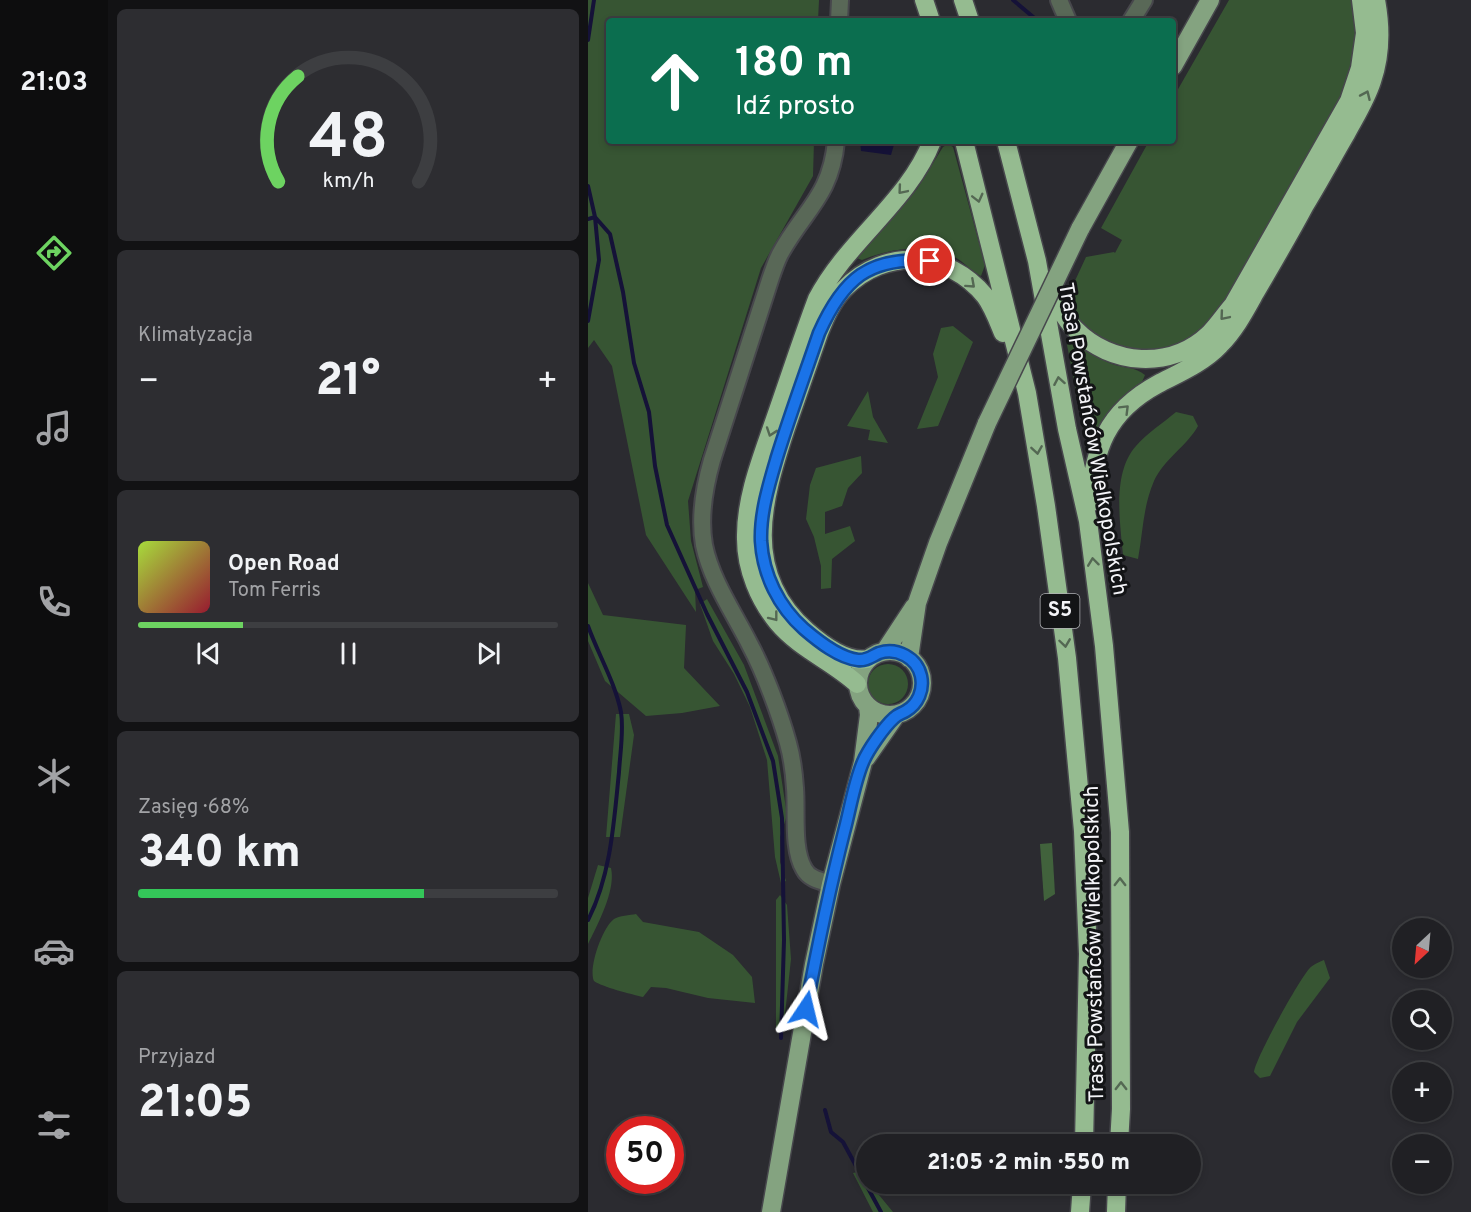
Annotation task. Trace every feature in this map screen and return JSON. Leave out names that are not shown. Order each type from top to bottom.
[{"type":"highway","points":[[963,0],[969,18]]},
{"type":"highway","points":[[1037,261],[1062,312],[1075,329],[1108,353],[1143,360],[1163,358],[1188,349],[1209,334],[1233,305],[1349,101],[1360,68],[1365,33],[1361,0]]},
{"type":"highway","points":[[1088,521],[1092,472],[1099,446],[1116,418],[1135,399],[1206,357],[1235,327],[1357,115],[1373,81],[1380,48],[1376,0]]},
{"type":"highway","points":[[857,684],[794,640],[766,607],[756,586],[749,562],[746,540],[747,519],[762,457],[817,298],[835,268],[912,178],[925,159],[931,144]]},
{"type":"highway","name":"Trasa Powstańców Wielkopolskich","points":[[965,144],[1027,393],[1067,658],[1083,831],[1088,954],[1084,1134]]},
{"type":"highway","name":"Trasa Powstańców Wielkopolskich","points":[[1007,144],[1037,261],[1067,429],[1088,521],[1104,646],[1120,832],[1120,1134]]},
{"type":"highway","points":[[868,660],[843,656],[815,638],[798,623],[782,603],[770,582],[761,541],[768,490],[815,343],[829,310],[842,290],[860,275],[880,264],[906,259],[930,261],[950,268],[969,280],[986,297],[997,318],[1027,393]]},
{"type":"highway","points":[[1080,1212],[1081,1194]]},
{"type":"highway","points":[[1116,1212],[1117,1194]]},
{"type":"main road","points":[[1176,61],[1210,0]]},
{"type":"main road","points":[[909,658],[917,603],[938,543],[987,423],[1080,230],[1128,144]]},
{"type":"main road","points":[[885,651],[902,653],[909,658],[921,675],[922,685],[920,696],[914,705],[896,715],[886,716],[868,707],[859,693],[857,684],[862,667],[868,660],[885,651],[917,603]]},
{"type":"main road","points":[[771,1212],[814,964],[831,884],[863,762],[868,707]]},
{"type":"main road","points":[[863,762],[896,715]]},
{"type":"street","points":[[839,18],[840,0]]},
{"type":"street","points":[[1059,0],[1067,18]]},
{"type":"street","points":[[1133,18],[1144,0]]},
{"type":"street","points":[[831,884],[810,877],[804,871],[800,861],[795,779],[788,741],[752,648],[713,571],[705,546],[702,517],[704,490],[712,460],[770,280],[779,255],[826,185],[832,169],[836,144]]},
{"type":"green space","points":[[588,0],[819,0],[818,18],[606,18],[606,144],[814,144],[813,176],[761,268],[688,501],[691,541],[703,587],[695,590],[696,612],[646,535],[612,366],[594,340],[588,348]]},
{"type":"green space","points":[[1229,0],[1352,0],[1356,23],[1355,55],[1336,108],[1224,302],[1204,327],[1184,341],[1171,347],[1157,349],[1128,349],[1101,339],[1090,331],[1077,316],[1067,298],[1086,257],[1115,253],[1122,240],[1101,228],[1147,144],[1176,144],[1176,93]]},
{"type":"green space","points":[[948,144],[953,147],[985,265],[981,276],[958,259],[935,250],[897,250],[862,260],[854,257],[917,189],[943,147]]},
{"type":"green space","points":[[953,326],[973,342],[938,426],[917,429],[938,377],[933,354],[941,328]]},
{"type":"green space","points":[[1069,339],[1106,361],[1138,370],[1145,375],[1142,382],[1109,413],[1095,438],[1086,436],[1084,432],[1067,345]]},
{"type":"green space","points":[[868,391],[873,417],[888,443],[868,440],[870,430],[847,426]]},
{"type":"green space","points":[[1176,412],[1193,416],[1198,426],[1158,473],[1154,481],[1145,510],[1138,559],[1123,555],[1119,498],[1123,470],[1136,446]]},
{"type":"green space","points":[[861,456],[862,473],[848,488],[842,506],[825,512],[825,534],[850,526],[855,541],[832,559],[831,588],[821,589],[821,566],[814,537],[806,519],[810,485],[816,468]]},
{"type":"green space","points":[[588,583],[603,615],[686,625],[684,668],[720,706],[682,713],[646,716],[605,681],[588,641]]},
{"type":"green space","points":[[707,599],[744,665],[778,756],[787,815],[780,837],[780,862],[786,881],[781,883],[775,857],[767,760],[750,707],[734,674],[713,641],[700,604]]},
{"type":"green space","points":[[888,664],[902,670],[908,684],[902,698],[888,704],[874,698],[868,684],[874,670]]},
{"type":"green space","points":[[616,714],[629,714],[634,735],[620,837],[606,837]]},
{"type":"green space","points":[[1052,843],[1055,894],[1044,901],[1040,844]]},
{"type":"green space","points":[[598,865],[611,868],[611,886],[605,907],[588,944],[588,898]]},
{"type":"green space","points":[[780,895],[787,905],[791,959],[783,1033],[776,1029],[776,900]]},
{"type":"green space","points":[[636,914],[643,922],[699,932],[733,955],[752,977],[755,1003],[708,998],[666,988],[651,987],[643,997],[594,981],[595,958],[609,924],[622,916]]},
{"type":"green space","points":[[1324,960],[1330,978],[1297,1022],[1270,1076],[1260,1078],[1254,1072],[1256,1064],[1278,1020],[1309,969]]},
{"type":"green space","points":[[864,1194],[878,1194],[893,1212],[873,1212]]},
{"type":"shaded area","points":[[860,144],[894,144],[891,155],[861,151]]},
{"type":"waterway","points":[[588,40],[594,0]]},
{"type":"waterway","points":[[1013,0],[1034,18]]},
{"type":"waterway","points":[[588,186],[595,217],[599,260],[588,321]]},
{"type":"waterway","points":[[588,219],[595,217],[610,234],[623,292],[634,363],[649,412],[655,466],[667,525],[707,614],[747,692],[773,761],[782,818],[784,940],[781,1038]]},
{"type":"waterway","points":[[588,626],[615,690],[621,712],[622,727],[619,772],[607,866],[596,903],[588,920]]},
{"type":"waterway","points":[[825,1110],[831,1132],[843,1142],[881,1212]]},
{"type":"route","points":[[806,1009],[831,884],[863,762],[896,715],[914,705],[920,696],[922,685],[921,675],[916,665],[902,653],[885,651],[868,660],[850,658],[834,651],[798,623],[782,603],[770,582],[761,541],[763,518],[768,490],[783,438],[829,310],[842,290],[860,275],[880,264],[906,259],[930,261]]}]
